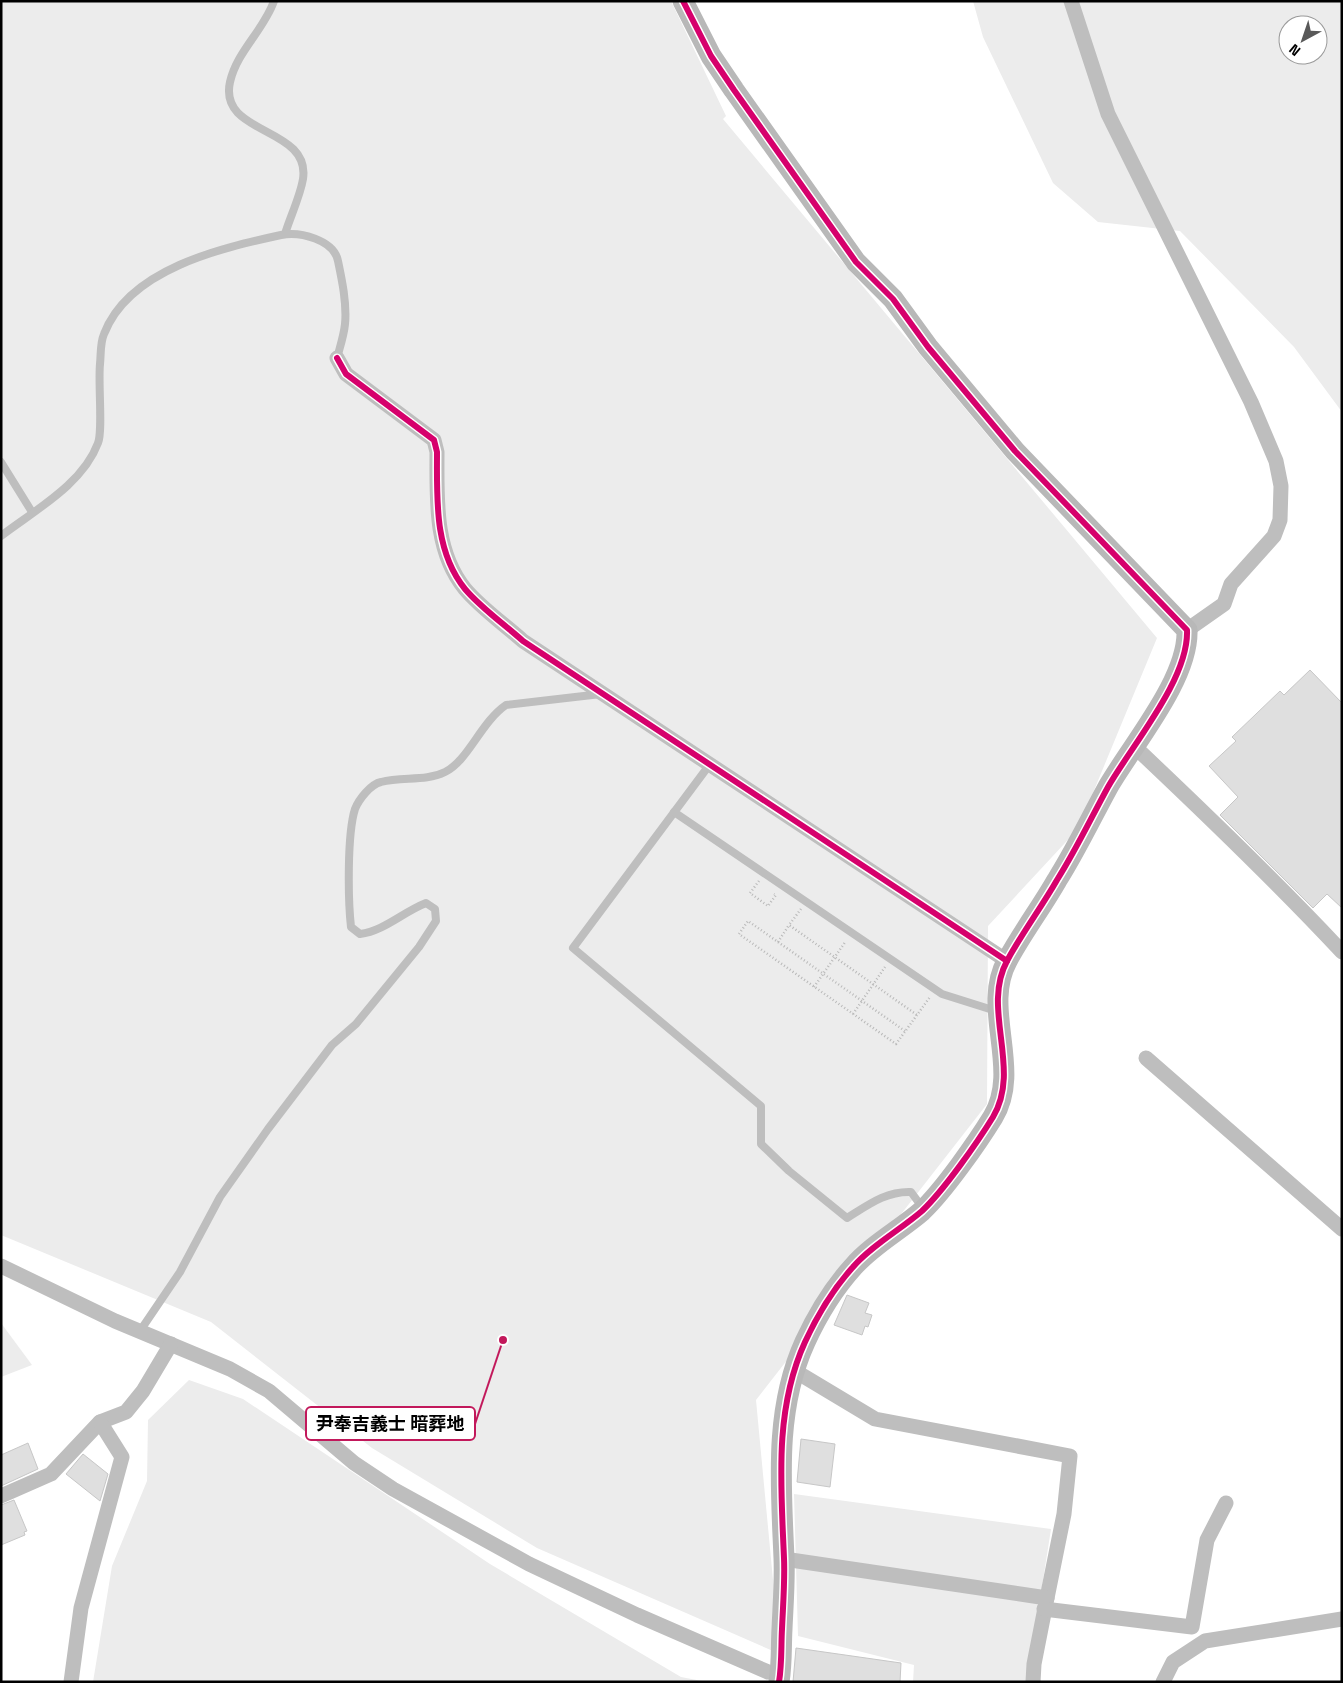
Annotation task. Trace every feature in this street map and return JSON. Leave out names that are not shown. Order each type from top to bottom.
[{"type":"street","points":[[1,1266],[140,1331],[230,1369],[269,1391],[354,1462],[393,1489],[529,1564],[780,1677],[784,1559],[782,1528],[782,1430],[790,1388],[805,1343],[853,1266],[923,1209],[995,1114],[1004,1093],[998,986],[1007,961],[1056,883],[1109,786],[1135,747],[1182,663],[1188,644],[1187,630],[1015,450],[946,369],[893,299],[856,262],[711,56],[682,1]]},
{"type":"street","points":[[1071,1],[1108,114],[1251,402],[1276,460],[1281,486],[1280,520],[1274,536],[1231,584],[1224,604],[1187,630]]},
{"type":"street","points":[[337,358],[346,374],[434,440],[437,452],[440,534],[452,571],[466,590],[523,641],[1007,961]]},
{"type":"street","points":[[1135,747],[1248,853],[1276,885],[1342,952]]},
{"type":"street","points":[[1146,1058],[1342,1230]]},
{"type":"street","points":[[1,1496],[51,1474],[100,1422],[126,1412],[142,1391],[171,1344]]},
{"type":"street","points":[[796,1371],[875,1419],[1070,1456],[1064,1514],[1045,1604],[1034,1664],[1033,1682]]},
{"type":"street","points":[[71,1682],[81,1608],[122,1457],[100,1422]]},
{"type":"street","points":[[784,1559],[1192,1627],[1207,1540],[1226,1503]]},
{"type":"street","points":[[1163,1682],[1173,1662],[1190,1648],[1205,1641],[1342,1619]]},
{"type":"lane","points":[[274,1],[270,11],[238,61],[230,83],[230,102],[239,116],[291,146],[300,156],[303,178],[285,234]]},
{"type":"lane","points":[[1,536],[60,492],[88,464],[99,441],[98,380],[103,335],[118,310],[150,279],[222,249],[285,234],[311,238],[326,244],[337,254],[342,280],[345,324],[337,358]]},
{"type":"lane","points":[[1,462],[32,512]]},
{"type":"lane","points":[[140,1331],[180,1272],[220,1197],[268,1129],[332,1045],[356,1024],[419,947],[436,921],[435,909],[426,903],[408,910],[375,932],[360,934],[351,928],[349,908],[352,831],[356,808],[370,788],[380,782],[424,778],[446,772],[458,761],[494,713],[506,705],[602,694]]},
{"type":"lane","points":[[710,764],[638,864],[573,948],[761,1106],[761,1144],[789,1171],[847,1218],[888,1194],[901,1191],[912,1192],[923,1209]]},
{"type":"lane","points":[[674,812],[942,994],[998,1012]]},
{"type":"path","points":[[764,874],[750,893],[768,906],[776,895],[770,891]]},
{"type":"path","points":[[758,882],[764,887]]},
{"type":"path","points":[[778,942],[806,902]]},
{"type":"path","points":[[906,1031],[748,921],[739,934],[896,1044],[906,1031],[935,989]]},
{"type":"path","points":[[789,925],[917,1015]]},
{"type":"path","points":[[814,987],[852,933]]},
{"type":"path","points":[[853,1014],[890,959]]},
{"type":"shaded area","points":[[1,1],[671,1],[726,116],[723,119],[1157,638],[1078,829],[988,926],[987,1104],[756,1400],[780,1654],[537,1548],[372,1448],[211,1322],[1,1235]]},
{"type":"shaded area","points":[[973,1],[1342,1],[1342,412],[1294,347],[1180,231],[1098,222],[1053,183],[983,37]]},
{"type":"shaded area","points":[[1,1323],[32,1365],[1,1377]]},
{"type":"shaded area","points":[[189,1380],[243,1399],[490,1564],[681,1677],[707,1682],[93,1682],[112,1566],[147,1481],[148,1420]]},
{"type":"shaded area","points":[[794,1494],[1051,1529],[1027,1682],[913,1682],[914,1665],[798,1636]]},
{"type":"building","points":[[1310,670],[1342,703],[1342,908],[1327,894],[1313,908],[1220,815],[1238,797],[1209,766],[1236,741],[1232,737],[1280,691],[1284,695]]},
{"type":"building","points":[[847,1295],[869,1303],[865,1313],[872,1315],[868,1327],[865,1326],[862,1335],[834,1325]]},
{"type":"building","points":[[801,1439],[835,1444],[830,1487],[797,1482]]},
{"type":"building","points":[[28,1443],[38,1469],[1,1486],[1,1455]]},
{"type":"building","points":[[83,1454],[108,1474],[100,1501],[66,1474]]},
{"type":"building","points":[[14,1500],[27,1531],[24,1532],[25,1535],[1,1545],[1,1505]]},
{"type":"building","points":[[796,1648],[901,1663],[900,1682],[793,1682]]},
{"type":"cycle path","points":[[683,1],[711,56],[856,262],[893,299],[928,347],[1015,451],[1187,630],[1185,649],[1179,669],[1169,690],[1118,770],[1064,869],[1007,961],[1000,980],[998,999],[1004,1079],[1001,1098],[993,1117],[960,1166],[931,1202],[877,1245],[846,1275],[826,1303],[805,1342],[788,1394],[784,1421],[781,1476],[784,1575],[779,1682]]},
{"type":"cycle path","points":[[337,358],[346,374],[434,440],[437,452],[439,524],[448,558],[455,574],[465,589],[485,609],[523,641],[1007,961]]},
{"type":"place","name":"尹奉吉義士 暗葬地","points":[[503,1340]]}]
